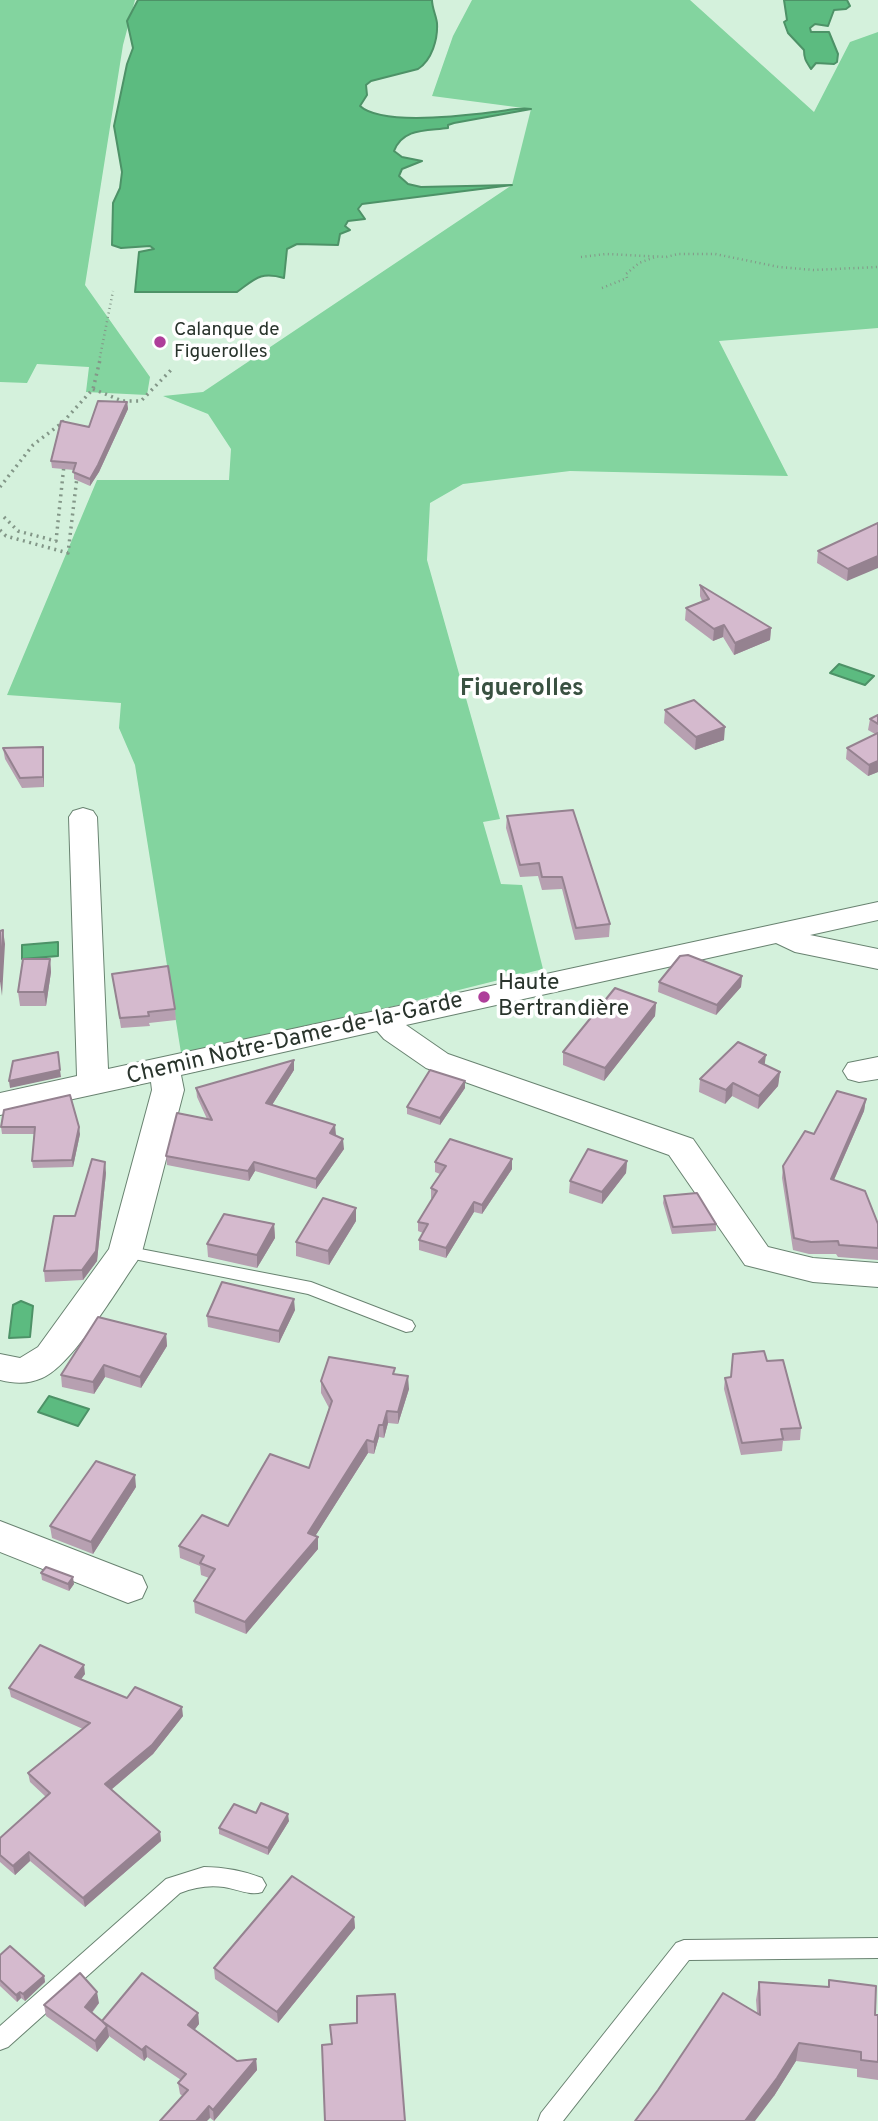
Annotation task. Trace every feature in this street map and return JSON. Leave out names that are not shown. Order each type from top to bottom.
[{"type":"street","points":[[83,817],[93,1084]]},
{"type":"street","name":"Chemin Notre-Dame-de-la-Garde","points":[[0,1104],[784,934],[878,911]]},
{"type":"street","points":[[784,934],[795,942],[878,960]]},
{"type":"street","points":[[385,1020],[395,1032],[437,1060],[681,1147],[757,1256],[813,1270],[878,1275]]},
{"type":"street","points":[[0,1367],[20,1371],[32,1368],[50,1356],[125,1251],[168,1090],[164,1069]]},
{"type":"street","points":[[0,1535],[128,1587]]},
{"type":"lane","points":[[125,1251],[312,1288],[406,1326]]},
{"type":"lane","points":[[0,2040],[173,1886],[194,1877],[216,1875],[255,1885]]},
{"type":"lane","points":[[549,2121],[684,1950],[878,1948]]},
{"type":"path","points":[[581,257],[607,254],[715,254],[779,267],[814,270],[877,266]]},
{"type":"path","points":[[601,288],[607,288],[615,281],[627,278],[626,274],[639,263],[656,256]]},
{"type":"path","points":[[0,487],[33,445],[63,422],[93,389],[113,291]]},
{"type":"path","points":[[93,389],[122,401],[141,401],[171,370]]},
{"type":"path","points":[[4,517],[18,531],[56,541],[65,457]]},
{"type":"path","points":[[0,530],[6,536],[68,553],[78,470]]},
{"type":"shaded area","points":[[0,0],[135,0],[123,45],[85,285],[150,377],[147,395],[86,392],[89,367],[37,364],[27,383],[0,382]]},
{"type":"shaded area","points":[[138,0],[432,0],[437,29],[433,49],[427,60],[418,69],[371,81],[366,85],[367,95],[360,106],[371,112],[404,118],[531,109],[409,134],[394,151],[402,157],[422,161],[402,169],[399,176],[408,184],[421,187],[512,185],[362,204],[358,209],[365,219],[348,221],[345,226],[350,230],[340,234],[338,245],[297,244],[287,249],[284,278],[263,276],[237,292],[135,292],[139,252],[154,249],[150,246],[121,248],[112,245],[113,203],[120,188],[122,172],[114,126],[133,48],[127,21]]},
{"type":"shaded area","points":[[472,0],[690,0],[814,112],[850,42],[878,32],[878,328],[719,341],[788,476],[570,471],[463,484],[430,503],[427,560],[500,819],[483,822],[501,884],[522,885],[543,969],[182,1059],[135,765],[119,728],[121,703],[7,695],[97,480],[229,480],[231,449],[208,414],[163,396],[203,392],[512,185],[531,109],[432,96],[453,36]]},
{"type":"shaded area","points":[[784,0],[847,0],[850,6],[834,10],[828,26],[815,24],[810,28],[811,32],[829,32],[838,54],[837,62],[816,63],[811,69],[804,50],[788,33],[784,22],[787,20]]},
{"type":"shaded area","points":[[839,664],[874,676],[865,685],[830,673]]},
{"type":"shaded area","points":[[58,942],[58,956],[22,959],[22,945]]},
{"type":"shaded area","points":[[21,1301],[33,1306],[30,1337],[9,1338],[13,1305]]},
{"type":"shaded area","points":[[49,1396],[89,1409],[78,1426],[38,1412]]},
{"type":"building","points":[[98,401],[127,402],[90,479],[73,472],[76,463],[51,461],[61,421],[89,427]]},
{"type":"building","points":[[878,523],[878,556],[848,569],[818,551]]},
{"type":"building","points":[[700,585],[771,628],[735,643],[724,625],[714,629],[686,608],[709,599]]},
{"type":"building","points":[[694,700],[725,727],[696,737],[665,710]]},
{"type":"building","points":[[878,715],[878,724],[870,719]]},
{"type":"building","points":[[878,733],[878,761],[869,765],[847,748]]},
{"type":"building","points":[[43,747],[43,777],[20,778],[3,748]]},
{"type":"building","points":[[573,810],[610,924],[576,928],[562,877],[542,877],[539,863],[520,865],[507,816]]},
{"type":"building","points":[[3,930],[0,981],[0,931]]},
{"type":"building","points":[[688,955],[742,976],[717,1005],[659,982],[680,956]]},
{"type":"building","points":[[23,959],[50,959],[44,992],[18,992]]},
{"type":"building","points":[[168,966],[175,1009],[148,1012],[149,1016],[120,1018],[112,974]]},
{"type":"building","points":[[615,988],[656,1003],[605,1068],[563,1052]]},
{"type":"building","points":[[738,1042],[766,1055],[759,1062],[780,1072],[759,1096],[733,1083],[726,1090],[700,1079]]},
{"type":"building","points":[[58,1052],[60,1070],[9,1081],[13,1061]]},
{"type":"building","points":[[294,1060],[266,1103],[335,1125],[330,1133],[343,1139],[316,1179],[254,1162],[248,1171],[166,1156],[177,1113],[212,1120],[196,1088]]},
{"type":"building","points":[[430,1070],[465,1081],[440,1118],[407,1107]]},
{"type":"building","points":[[837,1091],[866,1099],[831,1179],[865,1191],[878,1224],[878,1248],[839,1245],[838,1241],[811,1242],[794,1238],[783,1166],[805,1131],[814,1134]]},
{"type":"building","points":[[70,1095],[79,1127],[72,1160],[32,1161],[35,1127],[1,1127],[4,1110]]},
{"type":"building","points":[[450,1139],[512,1159],[482,1205],[474,1202],[446,1248],[419,1240],[428,1224],[418,1222],[437,1191],[431,1188],[446,1166],[435,1162]]},
{"type":"building","points":[[588,1149],[627,1161],[602,1192],[570,1181]]},
{"type":"building","points":[[92,1159],[105,1162],[96,1251],[82,1270],[44,1271],[54,1216],[75,1216]]},
{"type":"building","points":[[697,1193],[716,1224],[673,1227],[664,1196]]},
{"type":"building","points":[[323,1198],[356,1208],[328,1251],[296,1242]]},
{"type":"building","points":[[224,1214],[274,1224],[257,1255],[207,1244]]},
{"type":"building","points":[[222,1282],[294,1299],[279,1331],[207,1316]]},
{"type":"building","points":[[98,1317],[166,1334],[140,1377],[104,1365],[93,1382],[61,1375]]},
{"type":"building","points":[[764,1351],[767,1361],[783,1360],[801,1428],[781,1429],[783,1439],[742,1443],[725,1378],[731,1377],[733,1354]]},
{"type":"building","points":[[329,1357],[395,1368],[393,1374],[408,1376],[398,1412],[387,1411],[374,1442],[367,1440],[308,1533],[318,1537],[245,1622],[194,1601],[215,1569],[200,1563],[204,1556],[179,1546],[202,1515],[228,1526],[270,1454],[309,1468],[332,1401],[321,1381]]},
{"type":"building","points":[[96,1461],[135,1475],[91,1542],[50,1526]]},
{"type":"building","points":[[46,1567],[73,1577],[68,1584],[41,1573]]},
{"type":"building","points":[[40,1645],[84,1665],[75,1677],[127,1698],[135,1687],[182,1707],[152,1745],[105,1784],[160,1832],[83,1898],[29,1852],[13,1866],[0,1855],[0,1838],[50,1793],[28,1773],[90,1723],[9,1688]]},
{"type":"building","points":[[261,1803],[288,1814],[268,1848],[219,1828],[234,1804],[256,1813]]},
{"type":"building","points":[[292,1876],[354,1917],[277,2012],[214,1968]]},
{"type":"building","points":[[10,1946],[44,1976],[23,1994],[20,1992],[16,1995],[0,1980],[0,1955]]},
{"type":"building","points":[[80,1973],[97,1992],[85,2007],[107,2026],[95,2041],[44,2005]]},
{"type":"building","points":[[142,1973],[198,2013],[188,2025],[237,2061],[256,2059],[213,2110],[209,2106],[196,2121],[160,2121],[188,2090],[178,2083],[186,2074],[146,2046],[142,2050],[102,2021]]},
{"type":"building","points":[[829,1980],[876,1986],[878,2062],[861,2060],[861,2052],[799,2043],[745,2121],[635,2121],[723,1993],[760,2015],[759,1982],[829,1987]]},
{"type":"building","points":[[395,1994],[405,2121],[325,2121],[322,2045],[332,2044],[330,2025],[357,2023],[357,1996]]},
{"type":"place","name":"Calanque de Figuerolles","points":[[160,342]]},
{"type":"place","name":"Haute Bertrandière","points":[[484,997]]},
{"type":"district","name":"Figuerolles","points":[[522,690]]}]
